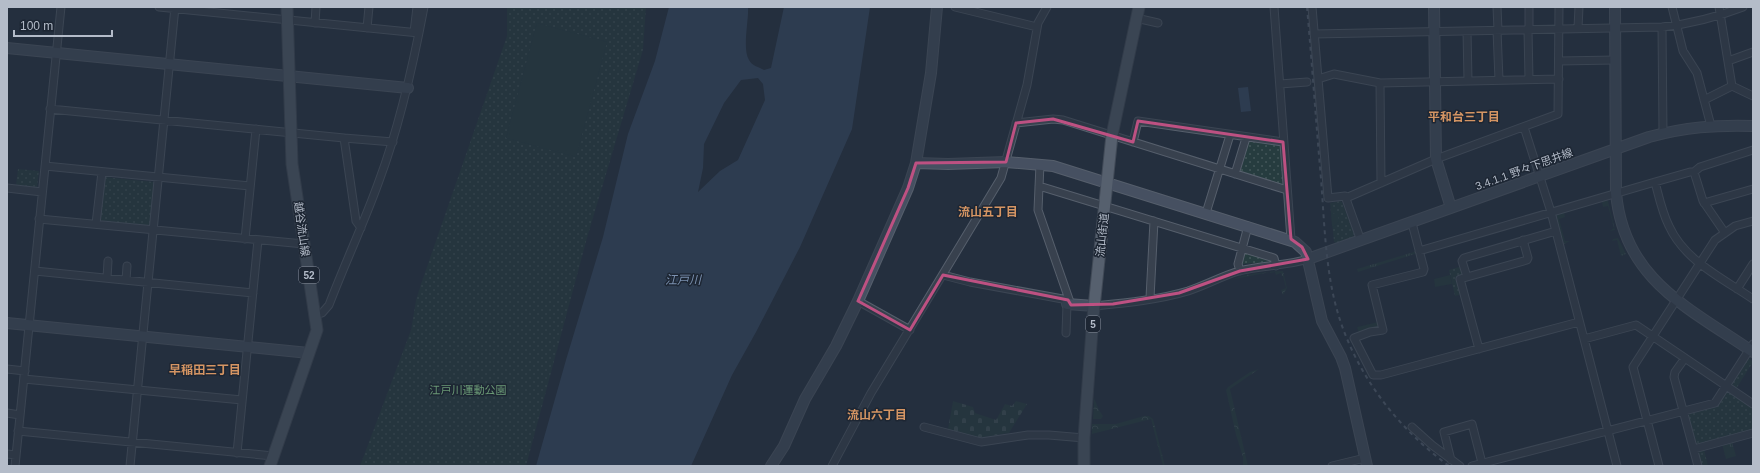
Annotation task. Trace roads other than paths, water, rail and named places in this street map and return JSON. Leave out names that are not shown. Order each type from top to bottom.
[{"type":"main road","name":"越谷流山線","points":[[271,461],[316,334],[315,315],[292,164],[287,7]]},
{"type":"main road","name":"流山街道","points":[[1084,466],[1084,438],[1094,306],[1112,135],[1137,12]]},
{"type":"street","points":[[15,466],[60,7]]},
{"type":"street","points":[[159,7],[222,10],[288,20],[416,32]]},
{"type":"street","points":[[314,22],[316,7]]},
{"type":"street","points":[[367,28],[369,7]]},
{"type":"street","points":[[315,315],[322,313],[329,305],[361,228],[393,142],[408,88],[416,32],[417,7]]},
{"type":"street","points":[[416,32],[424,7]]},
{"type":"street","points":[[771,466],[784,446],[805,399],[829,359],[858,301],[908,188],[916,163],[931,73],[938,7]]},
{"type":"street","points":[[955,7],[1037,27]]},
{"type":"street","points":[[832,466],[862,409],[1001,178],[1027,85],[1037,27],[1047,7]]},
{"type":"street","points":[[1274,7],[1291,239]]},
{"type":"street","points":[[1312,7],[1328,198],[1345,196],[1346,198],[1436,158],[1558,114],[1560,7]]},
{"type":"street","points":[[1434,7],[1436,158],[1451,208]]},
{"type":"street","points":[[1497,7],[1499,80]]},
{"type":"street","points":[[1528,79],[1529,7]]},
{"type":"street","points":[[1578,28],[1579,7]]},
{"type":"street","points":[[1472,466],[1715,404],[1752,348],[1676,300],[1651,277],[1636,257],[1623,228],[1616,193],[1614,7]]},
{"type":"street","points":[[1672,7],[1683,51],[1697,73],[1711,126]]},
{"type":"street","points":[[1719,7],[1732,86]]},
{"type":"street","points":[[1314,34],[1662,27],[1721,15],[1743,7]]},
{"type":"street","points":[[130,466],[175,8]]},
{"type":"street","points":[[1137,12],[1158,23]]},
{"type":"street","points":[[1662,27],[1663,133]]},
{"type":"street","points":[[1467,31],[1468,80]]},
{"type":"street","points":[[7,48],[408,88]]},
{"type":"street","points":[[1728,61],[1753,52]]},
{"type":"street","points":[[1559,61],[1615,60]]},
{"type":"street","points":[[1318,79],[1329,75],[1338,74],[1380,83],[1559,79]]},
{"type":"street","points":[[1280,84],[1307,82]]},
{"type":"street","points":[[1380,83],[1381,182]]},
{"type":"street","points":[[1704,100],[1732,86]]},
{"type":"street","points":[[1732,86],[1753,96]]},
{"type":"street","points":[[50,109],[393,142]]},
{"type":"street","points":[[1016,123],[1058,119],[1287,190]]},
{"type":"street","points":[[1133,142],[1138,121],[1246,138],[1284,142]]},
{"type":"street","name":"3.4.1.1 野々下思井線","points":[[1308,259],[1412,223],[1616,148],[1663,133],[1679,129],[1711,126],[1753,126]]},
{"type":"street","points":[[1524,127],[1551,212],[1617,466]]},
{"type":"street","points":[[245,239],[256,129]]},
{"type":"street","points":[[1206,213],[1230,135]]},
{"type":"street","points":[[344,138],[356,221],[361,228]]},
{"type":"street","points":[[1235,174],[1246,138]]},
{"type":"street","points":[[1419,251],[1616,193],[1694,172],[1700,167],[1753,150]]},
{"type":"street","points":[[916,163],[937,164],[1006,162],[1040,164],[1068,170],[1291,239],[1302,247],[1306,252],[1308,259],[1322,322],[1345,368],[1366,462],[1332,466]]},
{"type":"street","points":[[1040,164],[1038,210],[1069,303],[1066,333]]},
{"type":"street","points":[[45,166],[250,186]]},
{"type":"street","points":[[96,224],[102,172]]},
{"type":"street","points":[[1694,172],[1704,203],[1725,233]]},
{"type":"street","points":[[1655,182],[1665,218],[1688,254],[1700,264],[1753,300]]},
{"type":"street","points":[[1039,186],[1274,258],[1276,266]]},
{"type":"street","points":[[7,188],[42,192]]},
{"type":"street","points":[[1704,203],[1753,189]]},
{"type":"street","points":[[1346,198],[1362,241]]},
{"type":"street","points":[[39,219],[304,244]]},
{"type":"street","points":[[1150,298],[1154,221]]},
{"type":"street","points":[[1659,466],[1633,367],[1715,240],[1735,226],[1753,221]]},
{"type":"street","points":[[1412,223],[1424,269],[1421,273],[1372,285],[1383,330],[1370,332],[1354,338],[1373,375],[1381,375],[1580,322]]},
{"type":"street","points":[[1240,271],[1238,264],[1248,226]]},
{"type":"street","points":[[1467,277],[1462,261],[1464,258],[1556,231]]},
{"type":"street","points":[[237,453],[258,240]]},
{"type":"street","points":[[1479,349],[1460,279],[1527,260],[1523,240]]},
{"type":"street","points":[[943,275],[1069,303],[1094,306],[1188,291],[1240,271],[1297,263],[1308,259]]},
{"type":"street","points":[[107,278],[108,261]]},
{"type":"street","points":[[1737,289],[1753,264]]},
{"type":"street","points":[[126,280],[127,266]]},
{"type":"street","points":[[34,271],[253,293]]},
{"type":"street","points":[[858,301],[910,330]]},
{"type":"street","points":[[7,323],[310,353]]},
{"type":"street","points":[[1584,338],[1636,325],[1753,404]]},
{"type":"street","points":[[1685,358],[1675,372],[1674,376],[1698,466]]},
{"type":"street","points":[[7,369],[25,371]]},
{"type":"street","points":[[24,379],[242,400]]},
{"type":"street","points":[[7,413],[20,415]]},
{"type":"street","points":[[1451,460],[1444,432],[1472,424],[1482,463]]},
{"type":"street","points":[[924,427],[980,442],[1028,435],[1084,438]]},
{"type":"street","points":[[1412,427],[1432,445],[1460,466]]},
{"type":"street","points":[[18,431],[237,453],[271,461]]},
{"type":"street","points":[[1694,449],[1753,433]]},
{"type":"street","points":[[7,454],[16,455]]},
{"type":"water","name":"江戸川","points":[[669,7],[748,7],[746,42],[747,55],[752,64],[764,70],[771,68],[784,7],[870,7],[852,129],[800,247],[732,375],[691,466],[536,466],[603,237],[628,134],[655,61]],"holes":[[[758,78],[763,84],[765,100],[738,160],[720,171],[698,192],[703,168],[704,144],[724,103],[741,80]]]},
{"type":"water","points":[[1248,87],[1251,111],[1241,112],[1238,88]]},
{"type":"railway","points":[[1307,7],[1326,251],[1330,280],[1340,320],[1349,344],[1361,368],[1391,412],[1428,449],[1449,466]]},
{"type":"district","name":"平和台三丁目","points":[[1464,117]]},
{"type":"district","name":"流山五丁目","points":[[988,212]]},
{"type":"district","name":"早稲田三丁目","points":[[205,370]]},
{"type":"district","name":"流山六丁目","points":[[877,415]]},
{"type":"park label","name":"江戸川運動公園","points":[[468,390]]}]
